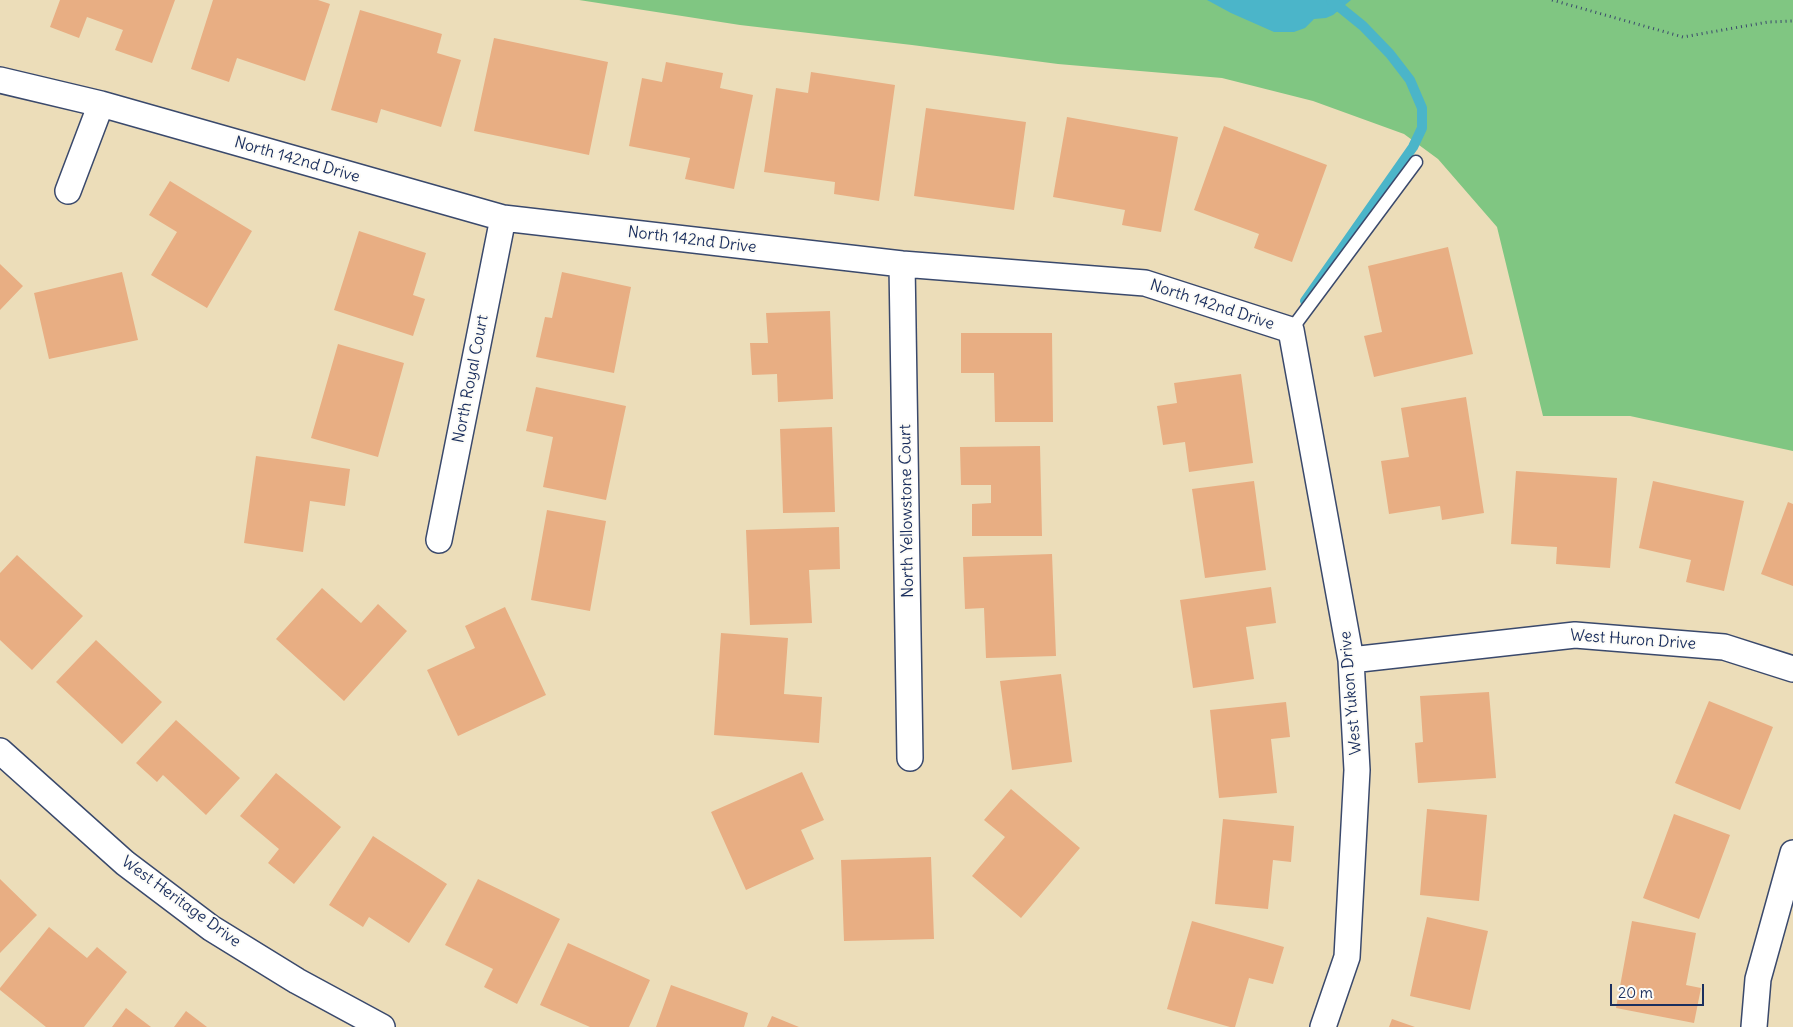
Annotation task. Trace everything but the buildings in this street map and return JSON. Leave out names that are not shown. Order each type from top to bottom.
[{"type":"street","name":"North 142nd Drive","points":[[0,80],[101,104],[503,218],[902,264],[1145,283],[1291,330]]},
{"type":"street","points":[[68,191],[101,104]]},
{"type":"street","name":"North Royal Court","points":[[439,540],[503,218]]},
{"type":"street","name":"North Yellowstone Court","points":[[902,264],[910,758]]},
{"type":"street","name":"West Yukon Drive","points":[[1291,330],[1351,660],[1357,770],[1346,958],[1323,1027]]},
{"type":"street","name":"West Huron Drive","points":[[1351,660],[1575,634],[1724,647],[1793,669]]},
{"type":"street","name":"West Heritage Drive","points":[[0,751],[125,863],[204,923],[298,981],[382,1027]]},
{"type":"street","points":[[1754,1027],[1758,979],[1793,853]]},
{"type":"lane","points":[[1291,330],[1416,162]]},
{"type":"path","points":[[1552,0],[1683,38],[1768,22],[1793,21]]},
{"type":"green space","points":[[579,0],[1793,0],[1793,451],[1630,416],[1543,416],[1497,227],[1438,159],[1404,134],[1313,101],[1222,78],[1058,64],[740,25]]},
{"type":"water","points":[[1207,0],[1351,0],[1333,15],[1314,19],[1305,28],[1294,32],[1274,32]]},
{"type":"waterway","points":[[1305,301],[1413,147],[1422,128],[1422,108],[1410,80],[1390,54],[1363,26],[1331,0]]}]
